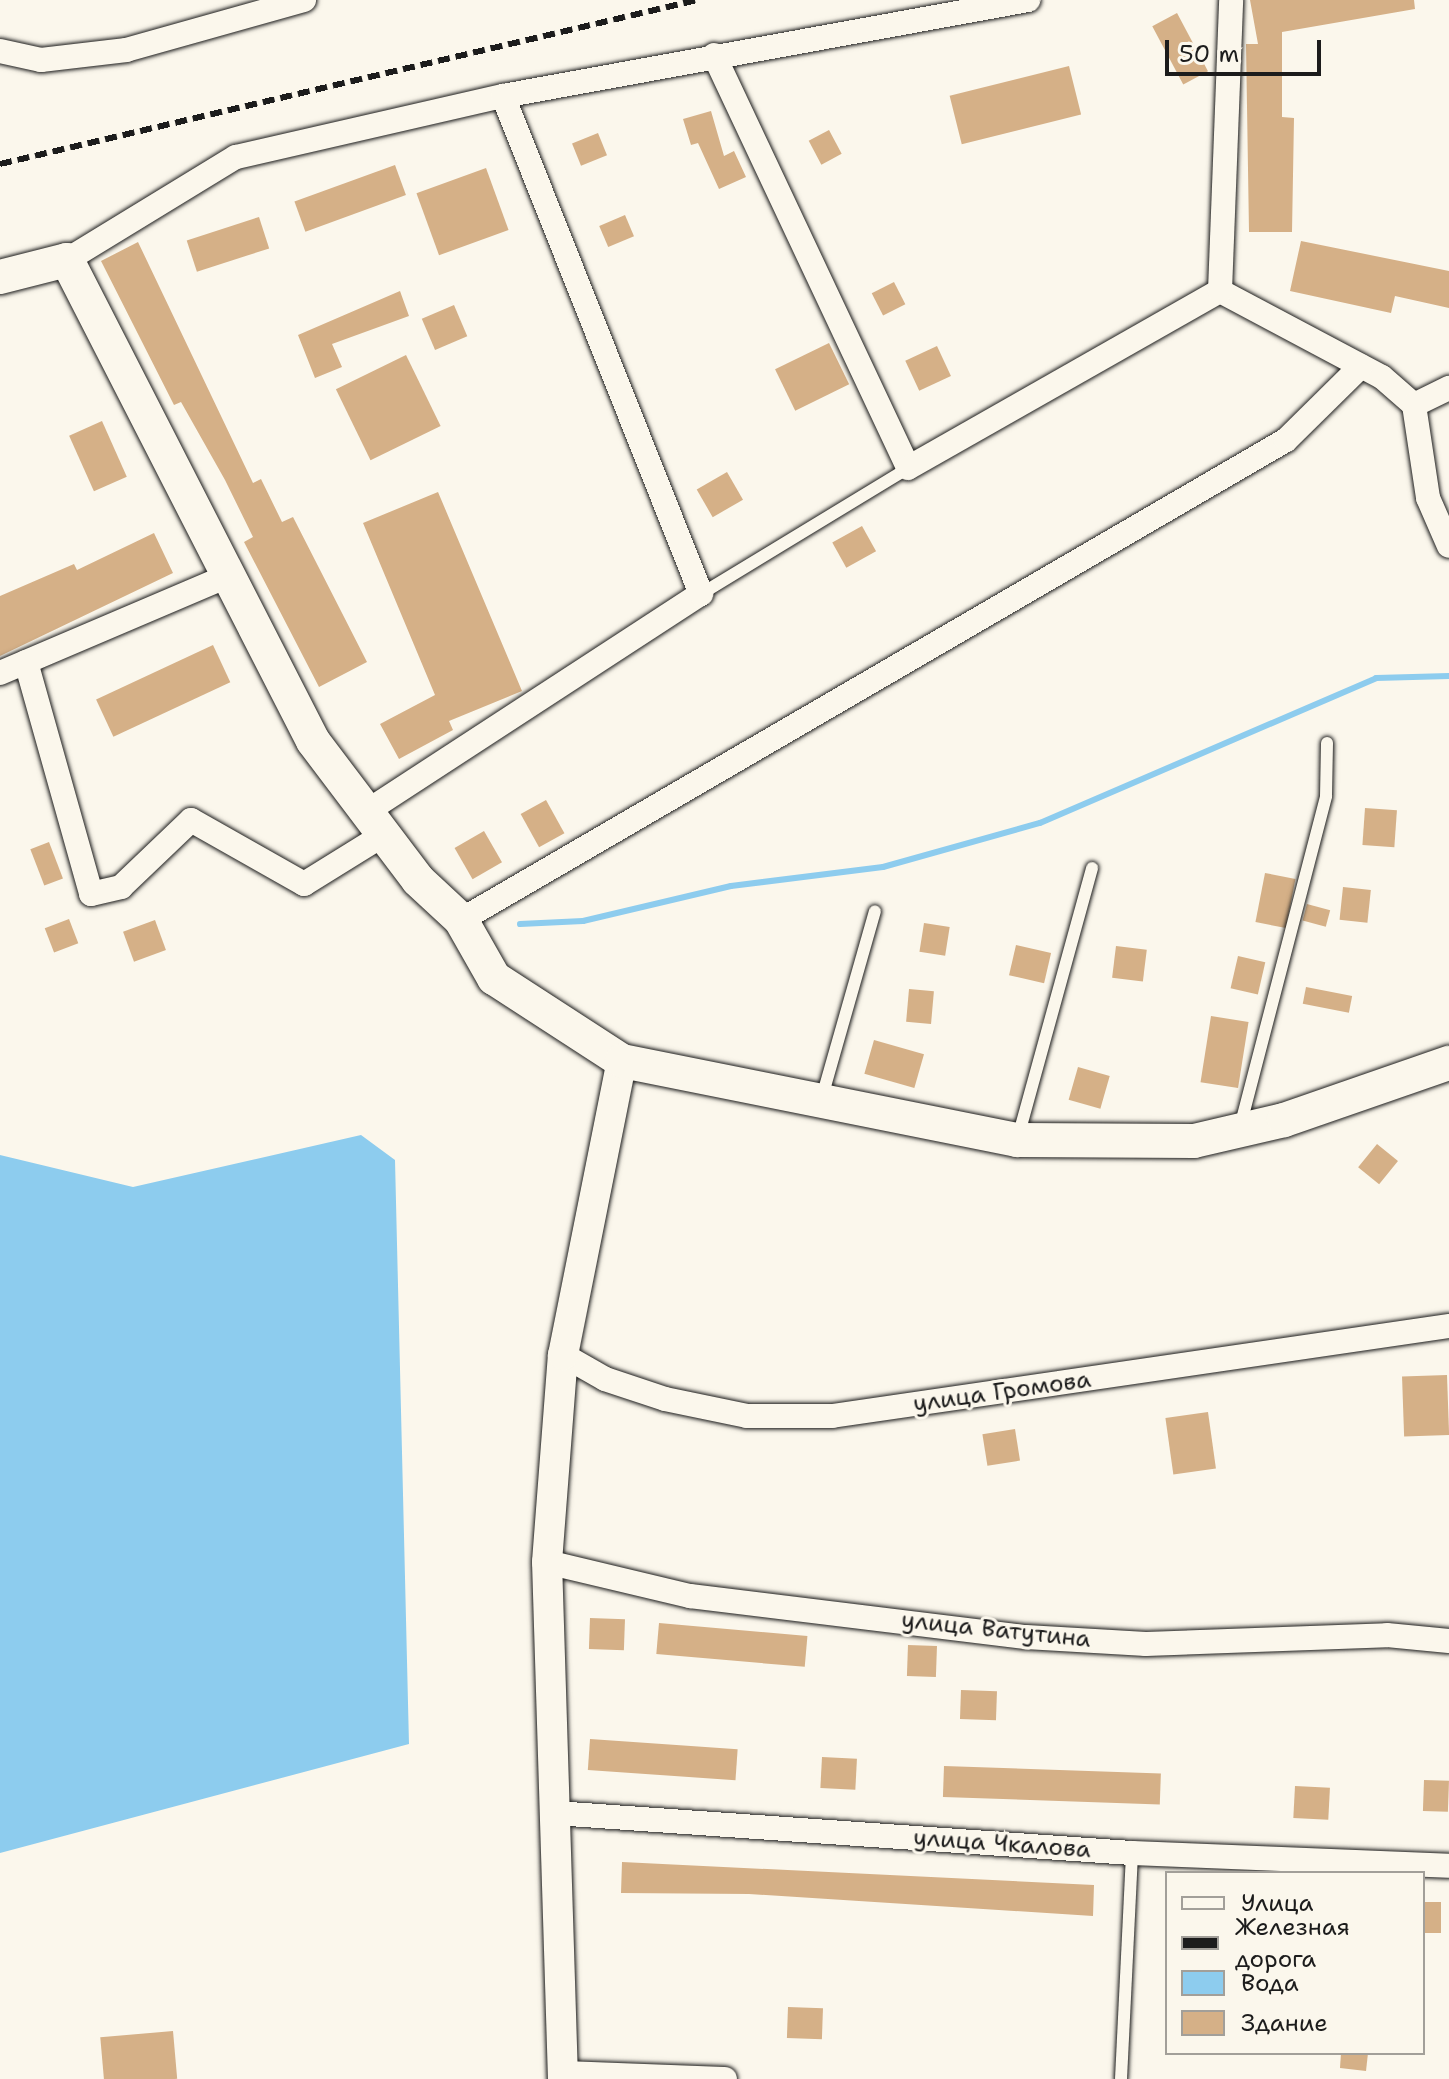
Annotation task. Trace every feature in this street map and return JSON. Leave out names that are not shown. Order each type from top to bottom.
[{"type":"main road","points":[[0,277],[67,260],[313,741],[374,823],[461,920],[494,978],[622,1061],[820,1104],[1017,1140],[1194,1141],[1239,1130],[1449,1063]]},
{"type":"street","points":[[0,51],[41,60],[126,50],[304,0]]},
{"type":"street","points":[[67,260],[236,157],[503,96],[1028,0]]},
{"type":"street","points":[[1220,291],[1231,0]]},
{"type":"street","points":[[714,55],[908,468],[1220,291]]},
{"type":"street","points":[[26,662],[91,894],[121,887],[191,820],[304,884],[374,823],[701,594],[503,96]]},
{"type":"street","points":[[1220,291],[1361,366],[1414,405],[1428,498],[1449,546]]},
{"type":"street","points":[[461,920],[1286,440],[1361,366]]},
{"type":"street","points":[[1414,405],[1449,388]]},
{"type":"street","points":[[0,673],[230,575]]},
{"type":"street","points":[[622,1061],[563,1355],[547,1562],[563,2076],[725,2079]]},
{"type":"street","name":"улица Громова","points":[[563,1355],[605,1379],[665,1399],[747,1416],[832,1416],[1449,1326]]},
{"type":"street","name":"улица Ватутина","points":[[547,1562],[690,1596],[1026,1637],[1146,1644],[1387,1635],[1449,1641]]},
{"type":"street","name":"улица Чкалова","points":[[555,1813],[1132,1853],[1449,1866]]},
{"type":"lane","points":[[701,594],[908,468]]},
{"type":"lane","points":[[1239,1130],[1326,796],[1327,743]]},
{"type":"lane","points":[[1017,1140],[1092,868]]},
{"type":"lane","points":[[820,1104],[875,911]]},
{"type":"lane","points":[[1121,2079],[1132,1853]]},
{"type":"water","points":[[361,1135],[395,1160],[409,1744],[0,1853],[0,1155],[133,1187]]},
{"type":"building","points":[[1250,0],[1414,0],[1415,9],[1282,32],[1282,117],[1294,118],[1292,232],[1249,232],[1246,44],[1258,44]]},
{"type":"building","points":[[1177,13],[1208,71],[1183,84],[1152,26]]},
{"type":"building","points":[[1069,66],[1081,115],[962,144],[950,96]]},
{"type":"building","points":[[711,111],[724,156],[734,151],[746,177],[719,189],[698,143],[691,145],[683,119]]},
{"type":"building","points":[[829,130],[842,154],[821,165],[809,141]]},
{"type":"building","points":[[598,133],[607,155],[581,166],[572,143]]},
{"type":"building","points":[[395,165],[406,195],[305,232],[294,202]]},
{"type":"building","points":[[486,168],[509,230],[439,255],[416,193]]},
{"type":"building","points":[[625,215],[634,236],[608,247],[599,226]]},
{"type":"building","points":[[259,217],[269,248],[197,272],[187,240]]},
{"type":"building","points":[[1301,241],[1449,271],[1449,308],[1395,296],[1391,313],[1290,291]]},
{"type":"building","points":[[138,242],[253,483],[261,479],[282,522],[293,517],[367,662],[319,687],[244,542],[253,537],[225,480],[181,402],[174,405],[101,261]]},
{"type":"building","points":[[894,282],[905,304],[883,316],[872,293]]},
{"type":"building","points":[[400,291],[409,316],[332,344],[342,367],[315,378],[298,335]]},
{"type":"building","points":[[454,305],[467,336],[435,350],[422,319]]},
{"type":"building","points":[[829,343],[849,384],[795,411],[775,369]]},
{"type":"building","points":[[937,346],[951,376],[919,391],[905,361]]},
{"type":"building","points":[[406,355],[441,426],[371,460],[336,389]]},
{"type":"building","points":[[102,421],[127,477],[94,491],[69,436]]},
{"type":"building","points":[[727,472],[743,500],[713,517],[697,489]]},
{"type":"building","points":[[438,492],[522,691],[449,721],[453,730],[399,759],[380,724],[435,695],[363,523]]},
{"type":"building","points":[[862,526],[876,551],[846,568],[832,542]]},
{"type":"building","points":[[154,533],[173,573],[0,656],[0,596],[74,564],[77,570]]},
{"type":"building","points":[[213,645],[230,682],[113,737],[96,700]]},
{"type":"building","points":[[546,800],[564,833],[539,847],[521,814]]},
{"type":"building","points":[[1365,808],[1397,810],[1394,847],[1362,845]]},
{"type":"building","points":[[484,831],[502,862],[473,879],[455,848]]},
{"type":"building","points":[[49,842],[63,878],[44,886],[30,849]]},
{"type":"building","points":[[1265,873],[1295,879],[1286,928],[1255,922]]},
{"type":"building","points":[[1343,887],[1371,890],[1367,923],[1340,920]]},
{"type":"building","points":[[1307,904],[1330,910],[1326,927],[1303,920]]},
{"type":"building","points":[[69,919],[78,943],[54,953],[45,928]]},
{"type":"building","points":[[155,920],[166,950],[134,962],[123,932]]},
{"type":"building","points":[[924,923],[950,927],[945,956],[919,952]]},
{"type":"building","points":[[1016,945],[1051,953],[1044,983],[1009,975]]},
{"type":"building","points":[[1116,946],[1147,950],[1143,982],[1112,978]]},
{"type":"building","points":[[1238,956],[1265,962],[1258,994],[1231,988]]},
{"type":"building","points":[[1306,987],[1352,996],[1349,1013],[1303,1004]]},
{"type":"building","points":[[909,989],[934,991],[931,1024],[906,1022]]},
{"type":"building","points":[[1211,1016],[1249,1022],[1238,1088],[1201,1082]]},
{"type":"building","points":[[874,1040],[924,1054],[914,1088],[864,1074]]},
{"type":"building","points":[[1078,1067],[1110,1076],[1100,1109],[1069,1100]]},
{"type":"building","points":[[1377,1144],[1398,1161],[1379,1184],[1358,1167]]},
{"type":"building","points":[[1447,1375],[1449,1435],[1404,1437],[1402,1377]]},
{"type":"building","points":[[1208,1412],[1216,1468],[1173,1474],[1165,1418]]},
{"type":"building","points":[[1015,1429],[1020,1461],[987,1466],[982,1434]]},
{"type":"building","points":[[590,1618],[625,1619],[624,1650],[589,1649]]},
{"type":"building","points":[[659,1623],[807,1636],[805,1667],[656,1654]]},
{"type":"building","points":[[908,1645],[937,1646],[936,1677],[907,1676]]},
{"type":"building","points":[[961,1690],[997,1691],[996,1720],[960,1719]]},
{"type":"building","points":[[590,1739],[738,1749],[735,1780],[588,1770]]},
{"type":"building","points":[[822,1757],[857,1759],[855,1790],[820,1788]]},
{"type":"building","points":[[944,1766],[1161,1774],[1160,1805],[943,1797]]},
{"type":"building","points":[[1424,1780],[1449,1781],[1448,1812],[1423,1811]]},
{"type":"building","points":[[1295,1786],[1330,1788],[1328,1820],[1293,1818]]},
{"type":"building","points":[[622,1862],[1094,1885],[1093,1916],[749,1894],[621,1893]]},
{"type":"building","points":[[1425,1902],[1441,1902],[1441,1933],[1425,1933]]},
{"type":"building","points":[[788,2007],[823,2008],[822,2039],[787,2038]]},
{"type":"building","points":[[173,2031],[177,2079],[104,2079],[100,2037]]},
{"type":"building","points":[[1341,2055],[1368,2055],[1366,2071],[1340,2068]]},
{"type":"waterway","points":[[520,924],[583,921],[731,886],[883,867],[1040,823],[1376,678],[1449,676]]},
{"type":"railway","points":[[0,164],[697,0]]}]
